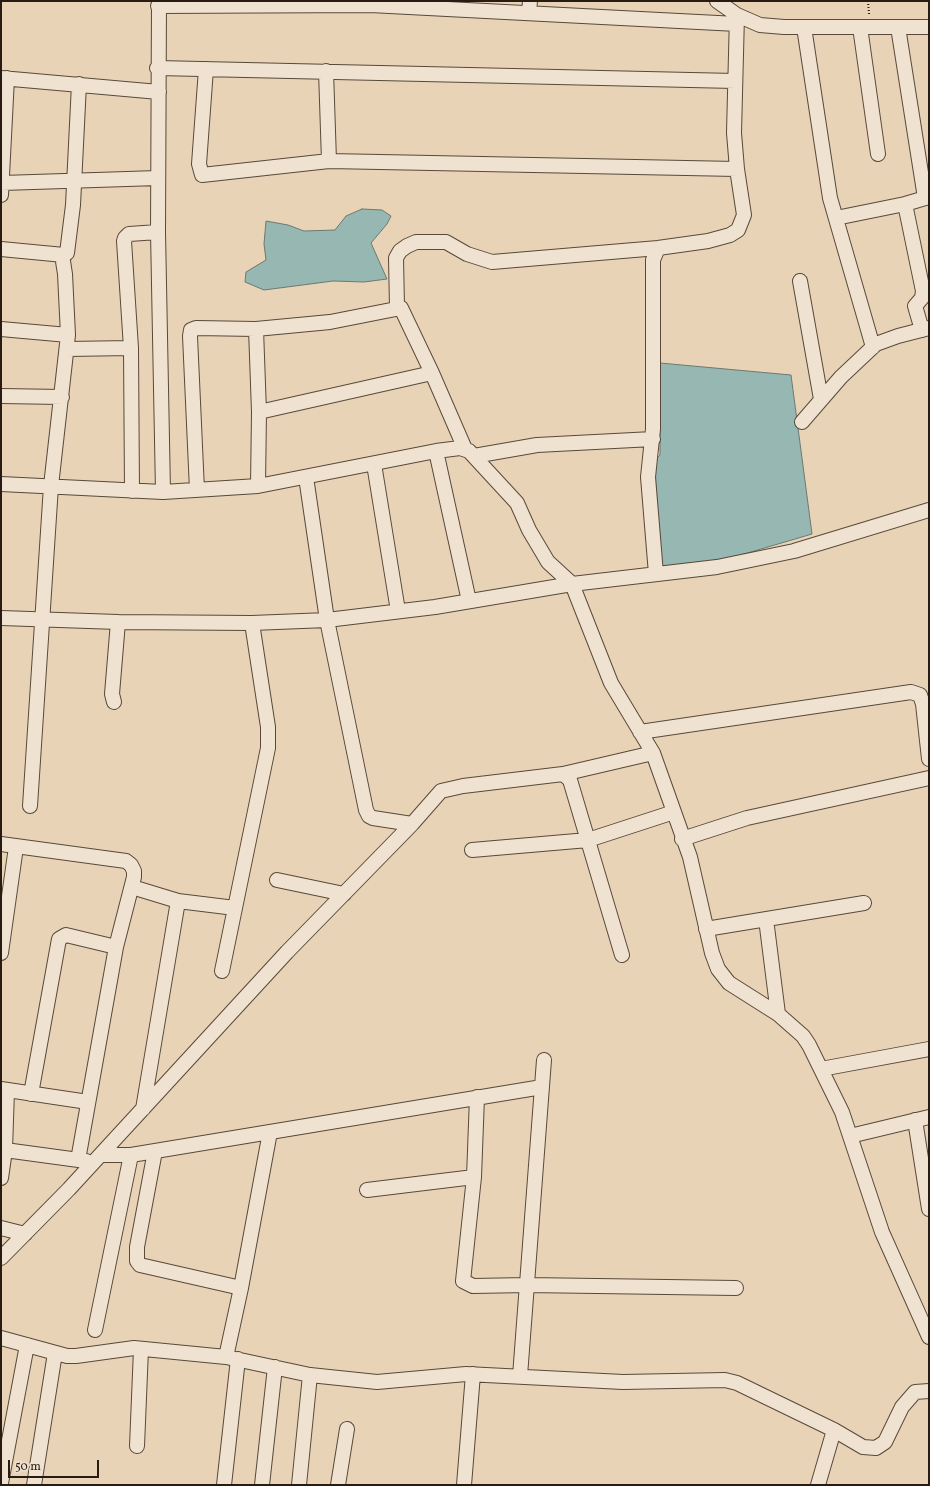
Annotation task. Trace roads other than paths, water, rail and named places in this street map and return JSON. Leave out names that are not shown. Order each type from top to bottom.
[{"type":"street","points":[[717,1],[737,20],[734,133],[737,169],[744,215],[738,230],[730,235],[708,241],[658,248],[492,262],[472,256],[446,242],[416,242],[400,251],[396,258],[398,307],[403,311],[414,338],[469,452],[517,503],[529,530],[548,562],[572,584],[611,683],[654,753],[682,839],[690,857],[706,929],[718,969],[729,983],[778,1014],[803,1036],[842,1112],[882,1232],[929,1337]]},
{"type":"street","points":[[163,492],[158,232],[158,3],[370,3],[530,7],[737,20],[760,25],[804,27],[929,27]]},
{"type":"street","points":[[804,27],[827,181],[836,218],[873,347]]},
{"type":"street","points":[[860,27],[878,154]]},
{"type":"street","points":[[836,218],[927,198],[898,27]]},
{"type":"street","points":[[157,68],[735,81]]},
{"type":"street","points":[[206,69],[199,164],[202,174],[330,161],[737,169]]},
{"type":"street","points":[[326,72],[330,161]]},
{"type":"street","points":[[158,178],[74,180],[1,189],[4,78],[159,92]]},
{"type":"street","points":[[1,249],[62,255],[66,254],[69,249],[80,84]]},
{"type":"street","points":[[802,422],[841,377],[881,341],[926,329],[915,305],[922,298],[923,291],[905,204]]},
{"type":"street","points":[[132,490],[130,348],[125,238],[129,234],[158,232]]},
{"type":"street","points":[[656,574],[648,482],[653,439],[653,260],[658,248]]},
{"type":"street","points":[[30,806],[51,486],[68,342],[66,274],[62,255]]},
{"type":"street","points":[[800,281],[821,399]]},
{"type":"street","points":[[197,490],[192,330],[196,328],[256,329],[330,322],[398,307]]},
{"type":"street","points":[[1,329],[68,342],[130,348]]},
{"type":"street","points":[[256,329],[259,412],[258,486]]},
{"type":"street","points":[[259,412],[432,373]]},
{"type":"street","points":[[1,396],[62,397]]},
{"type":"street","points":[[1,484],[163,492],[258,486],[436,451],[469,452],[537,445],[653,439]]},
{"type":"street","points":[[436,451],[469,601]]},
{"type":"street","points":[[374,464],[398,611]]},
{"type":"street","points":[[306,477],[327,620],[366,810],[369,816],[374,818],[412,824]]},
{"type":"street","points":[[1,618],[118,622],[252,623],[327,620],[469,601],[572,584],[717,567],[794,550],[929,510]]},
{"type":"street","points":[[114,702],[112,694],[118,622]]},
{"type":"street","points":[[222,971],[268,748],[268,727],[252,623]]},
{"type":"street","points":[[640,732],[911,692],[920,695],[923,704],[929,759]]},
{"type":"street","points":[[1,1258],[98,1158],[287,952],[412,824],[438,795],[446,789],[563,774],[654,753]]},
{"type":"street","points":[[563,774],[570,780],[622,955]]},
{"type":"street","points":[[682,839],[748,818],[929,778]]},
{"type":"street","points":[[472,850],[588,840],[674,812]]},
{"type":"street","points":[[1,844],[126,861],[131,865],[134,871],[132,887],[116,947],[78,1160]]},
{"type":"street","points":[[1,953],[16,847]]},
{"type":"street","points":[[277,880],[344,894]]},
{"type":"street","points":[[132,887],[178,901],[235,908]]},
{"type":"street","points":[[143,1109],[178,901]]},
{"type":"street","points":[[706,929],[864,903]]},
{"type":"street","points":[[766,919],[778,1014]]},
{"type":"street","points":[[31,1094],[59,939],[66,935],[116,947]]},
{"type":"street","points":[[821,1069],[929,1049]]},
{"type":"street","points":[[520,1376],[544,1060]]},
{"type":"street","points":[[4,1150],[78,1160],[131,1155],[542,1087]]},
{"type":"street","points":[[1,1178],[4,1150],[4,1090],[88,1102]]},
{"type":"street","points":[[477,1097],[474,1177],[463,1281],[472,1286],[527,1284],[736,1288]]},
{"type":"street","points":[[850,1136],[929,1117]]},
{"type":"street","points":[[915,1120],[929,1209]]},
{"type":"street","points":[[224,1485],[232,1358],[241,1288],[270,1132]]},
{"type":"street","points":[[155,1151],[137,1247],[138,1261],[140,1265],[241,1288]]},
{"type":"street","points":[[95,1330],[131,1155]]},
{"type":"street","points":[[367,1190],[474,1177]]},
{"type":"street","points":[[1,1228],[25,1234]]},
{"type":"street","points":[[1,1338],[56,1353],[76,1356],[123,1348],[141,1349],[232,1358],[310,1375],[377,1382],[473,1374],[623,1382],[725,1380],[737,1383],[834,1430],[862,1447],[876,1448],[884,1442],[902,1407],[915,1392],[929,1391]]},
{"type":"street","points":[[1,1483],[27,1345]]},
{"type":"street","points":[[137,1446],[141,1349]]},
{"type":"street","points":[[34,1485],[56,1353]]},
{"type":"street","points":[[262,1485],[275,1367]]},
{"type":"street","points":[[464,1485],[473,1374]]},
{"type":"street","points":[[299,1485],[310,1375]]},
{"type":"street","points":[[338,1485],[347,1430]]},
{"type":"street","points":[[818,1485],[834,1430]]},
{"type":"water","points":[[362,209],[382,210],[391,216],[387,224],[371,243],[387,279],[364,282],[333,281],[264,290],[245,282],[246,272],[266,260],[264,244],[266,221],[288,225],[304,231],[335,230],[346,216]]},
{"type":"water","points":[[660,363],[791,375],[812,534],[727,559],[658,567],[651,464],[660,455]]}]
